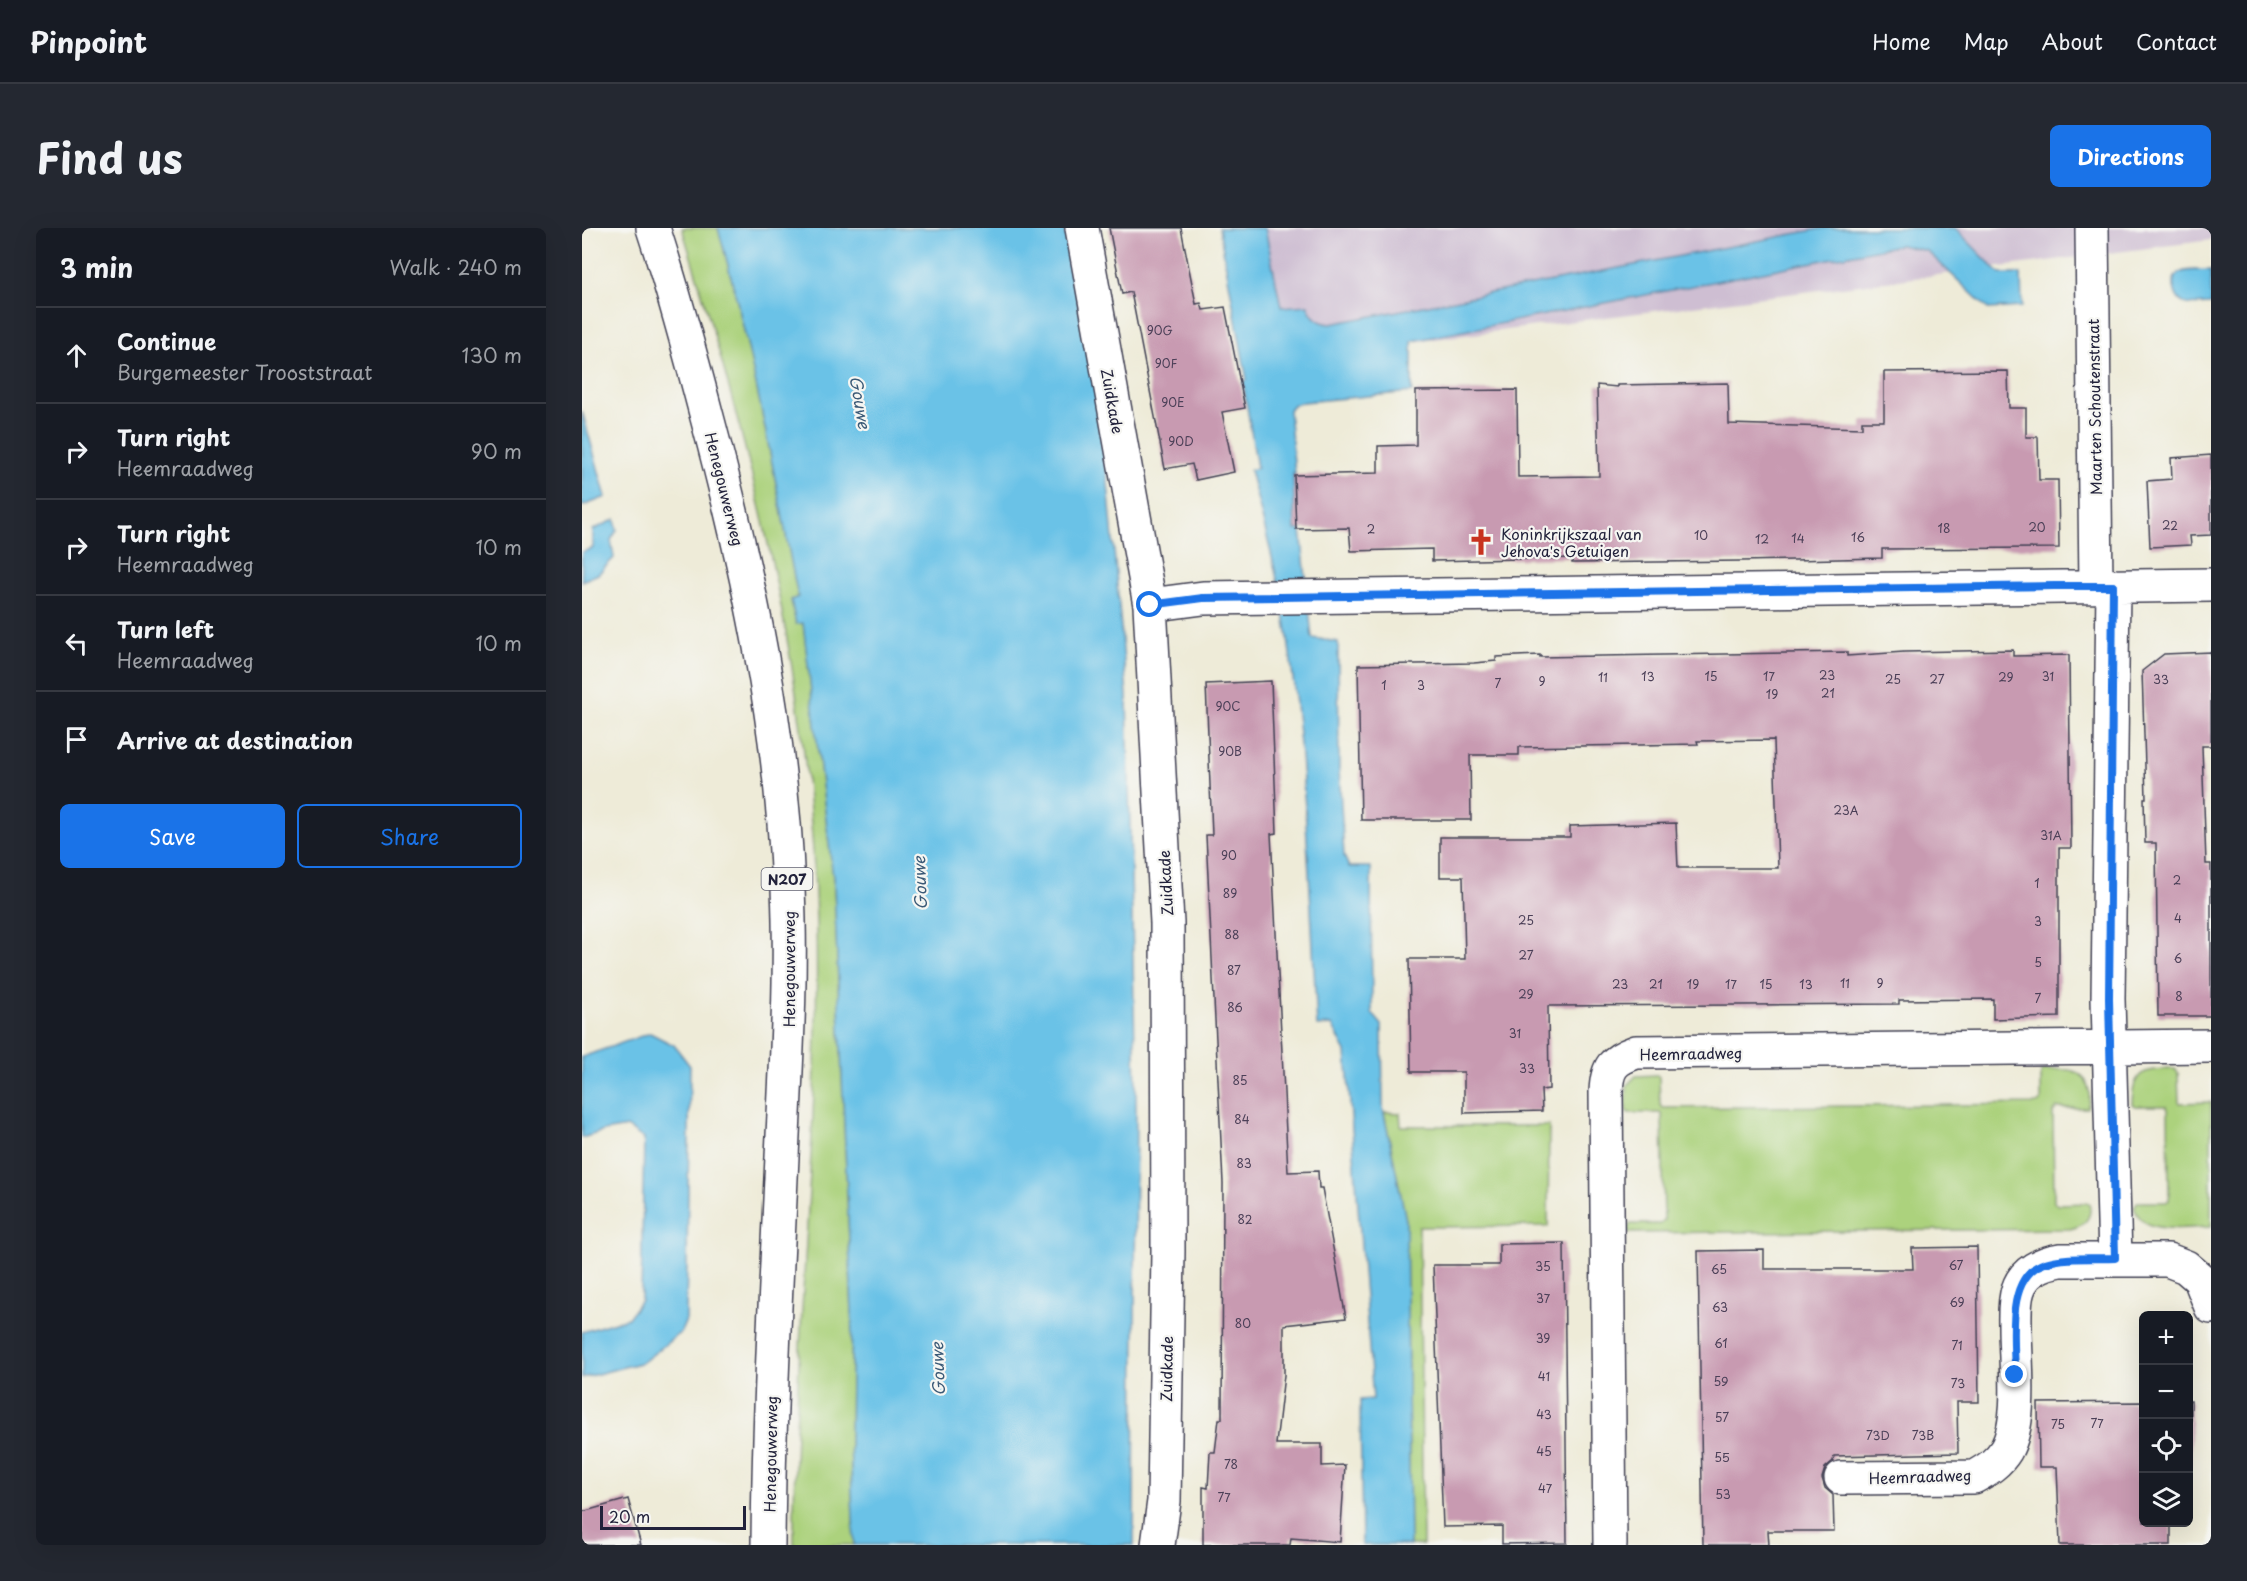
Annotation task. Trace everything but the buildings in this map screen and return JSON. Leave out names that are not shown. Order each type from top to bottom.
[{"type":"street","name":"Henegouwerweg","points":[[653,228],[677,304],[721,469],[753,604],[781,780],[788,889],[790,992],[769,1433],[768,1545]]},
{"type":"street","name":"Zuidkade","points":[[1082,228],[1150,605],[1167,935],[1168,1251],[1164,1501],[1158,1545]]},
{"type":"street","name":"Maarten Schoutenstraat","points":[[2092,228],[2105,586]]},
{"type":"street","points":[[1150,605],[1203,598],[2211,585]]},
{"type":"street","points":[[2105,586],[2110,1047],[2115,1258]]},
{"type":"street","name":"Heemraadweg","points":[[1610,1545],[1606,1092],[1607,1079],[1612,1065],[1622,1057],[1636,1052],[2211,1046]]},
{"type":"street","name":"Heemraadweg","points":[[1841,1478],[1974,1477],[1992,1467],[2005,1452],[2013,1434],[2016,1414],[2015,1308],[2018,1289],[2028,1273],[2043,1263],[2060,1260],[2115,1258],[2168,1260],[2186,1267],[2200,1279],[2211,1307]]},
{"type":"shaded area","points":[[1244,228],[2211,228],[2211,240],[1270,360]]},
{"type":"green space","points":[[682,228],[718,228],[752,365],[771,458],[798,597],[791,600],[796,623],[803,622],[834,886],[852,1312],[850,1440],[854,1545],[794,1545],[798,1376],[816,1038],[817,954],[808,787],[785,625],[768,545],[728,386]]},
{"type":"green space","points":[[2175,1069],[2178,1073],[2179,1103],[2211,1102],[2211,1227],[2178,1229],[2156,1227],[2146,1223],[2134,1207],[2137,1202],[2166,1202],[2169,1200],[2168,1109],[2166,1106],[2135,1106],[2132,1104],[2135,1084],[2142,1074],[2148,1071]]},
{"type":"green space","points":[[2044,1070],[2073,1071],[2083,1077],[2088,1086],[2087,1108],[2057,1108],[2053,1112],[2054,1202],[2058,1204],[2089,1203],[2090,1208],[2086,1220],[2075,1228],[1628,1233],[1630,1224],[1660,1224],[1664,1220],[1662,1115],[1626,1111],[1627,1085],[1636,1076],[1657,1075],[1659,1077],[1660,1105],[1663,1108],[2037,1104],[2041,1101],[2041,1072]]},
{"type":"green space","points":[[1384,1112],[1400,1113],[1401,1126],[1549,1126],[1548,1226],[1419,1227],[1423,1545],[1410,1545],[1406,1220]]},
{"type":"water","name":"Gouwe","points":[[718,228],[1064,228],[1103,428],[1127,695],[1136,1093],[1134,1545],[854,1545],[850,1440],[852,1312],[834,886],[803,623],[796,624],[791,600],[798,597],[771,458],[752,365]]},
{"type":"water","points":[[1219,228],[1265,228],[1281,307],[1308,305],[1316,319],[1331,324],[1824,228],[1955,228],[2000,274],[2021,274],[2022,307],[1988,309],[1927,251],[1900,245],[1412,341],[1412,392],[1303,402],[1292,406],[1289,410],[1295,474],[1293,474],[1295,530],[1301,530],[1312,638],[1338,642],[1339,770],[1344,856],[1349,867],[1371,867],[1372,1013],[1382,1025],[1383,1109],[1406,1220],[1410,1545],[1362,1545],[1360,1400],[1373,1399],[1346,1052],[1332,1025],[1317,1026],[1307,832],[1294,687],[1281,596],[1250,470],[1257,468],[1243,382],[1247,380]]},
{"type":"water","points":[[2211,270],[2211,304],[2192,305],[2179,299],[2174,287],[2176,275],[2185,271]]},
{"type":"water","points":[[582,411],[606,497],[583,506],[582,505]]},
{"type":"water","points":[[615,519],[617,530],[611,540],[614,558],[598,574],[582,581],[582,552],[593,548],[593,530]]},
{"type":"water","points":[[650,1033],[674,1045],[690,1066],[686,1320],[681,1332],[643,1362],[582,1378],[582,1332],[628,1318],[641,1300],[644,1139],[627,1127],[582,1138],[582,1057]]},
{"type":"place","name":"Koninkrijkszaal van Jehova's Getuigen","points":[[1481,542]]},
{"type":"route","points":[[1150,605],[1203,598],[2113,586],[2109,999],[2115,1258],[2060,1260],[2043,1263],[2028,1273],[2018,1289],[2015,1308],[2015,1375]]}]
